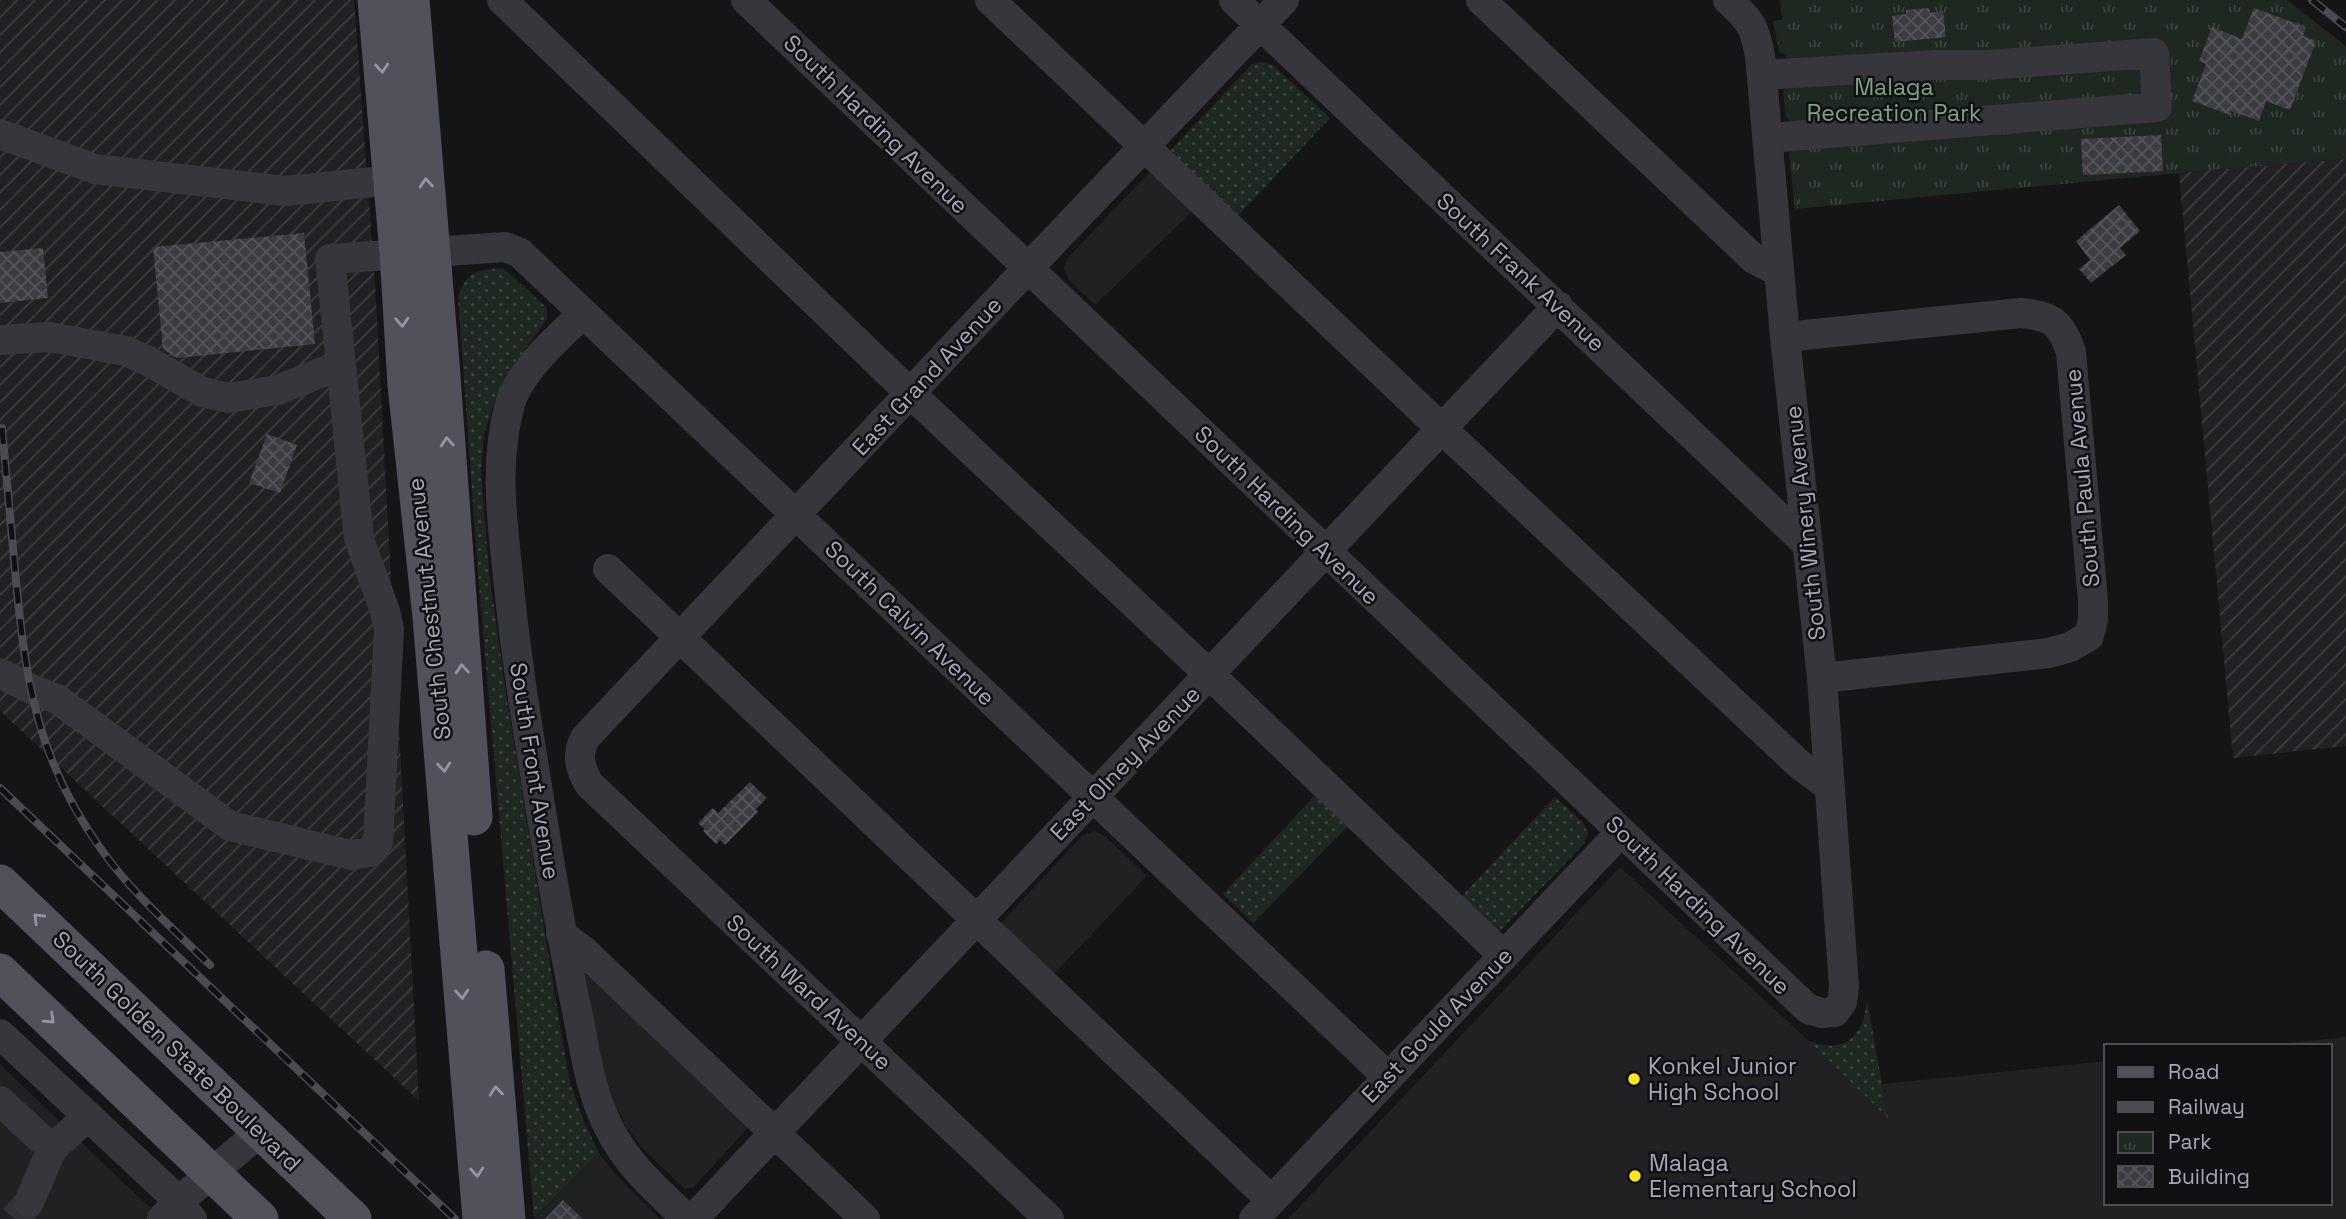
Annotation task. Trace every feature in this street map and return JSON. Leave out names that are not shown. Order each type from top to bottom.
[{"type":"main road","name":"South Chestnut Avenue","points":[[376,0],[393,180],[415,252],[473,816],[507,1219]]},
{"type":"main road","name":"South Chestnut Avenue","points":[[411,0],[415,252],[406,385],[431,617],[481,1219]]},
{"type":"main road","name":"South Golden State Boulevard","points":[[0,883],[353,1219]]},
{"type":"main road","points":[[0,972],[260,1219]]},
{"type":"street","points":[[502,0],[911,394],[1504,956]]},
{"type":"street","name":"South Harding Avenue","points":[[746,0],[1808,1009],[1822,1013],[1835,1012]]},
{"type":"street","points":[[990,0],[1441,429],[1800,765],[1830,787]]},
{"type":"street","name":"South Frank Avenue","points":[[1234,0],[1808,545]]},
{"type":"street","name":"East Grand Avenue","points":[[579,758],[580,747],[585,738],[1284,0]]},
{"type":"street","points":[[1481,0],[1754,259],[1779,272]]},
{"type":"street","name":"South Winery Avenue","points":[[1728,0],[1756,32],[1762,75],[1785,337],[1822,678],[1844,987],[1842,1002],[1835,1012]]},
{"type":"street","points":[[1762,75],[1934,65],[1987,65],[2154,53],[2157,107],[1768,138]]},
{"type":"street","points":[[0,134],[95,169],[286,191],[393,180]]},
{"type":"street","name":"South Calvin Avenue","points":[[340,365],[330,259],[505,247],[520,253],[1388,1077]]},
{"type":"street","name":"East Olney Avenue","points":[[690,1219],[862,1042],[1558,306]]},
{"type":"street","name":"South Paula Avenue","points":[[1785,337],[2021,313],[2039,315],[2057,323],[2066,336],[2071,352],[2093,601],[2093,620],[2089,636],[2070,647],[2049,653],[1822,678]]},
{"type":"street","name":"South Front Avenue","points":[[583,314],[527,373],[511,400],[500,467],[512,625],[561,934],[589,1069],[600,1108],[615,1140],[638,1173],[690,1219]]},
{"type":"street","points":[[0,340],[50,337],[126,351],[202,392],[229,398],[278,390],[340,365],[359,539],[389,629],[378,842],[369,852],[351,855],[230,826],[57,699],[0,673]]},
{"type":"street","points":[[608,569],[976,919],[1262,1210]]},
{"type":"street","name":"South Ward Avenue","points":[[579,758],[589,784],[1049,1219]]},
{"type":"street","name":"East Gould Avenue","points":[[1262,1210],[1621,832]]},
{"type":"street","points":[[561,934],[585,952],[865,1219]]},
{"type":"street","points":[[3,1042],[88,1116],[177,1213],[212,1173],[261,1131]]},
{"type":"street","points":[[0,1101],[52,1149]]},
{"type":"street","points":[[29,1202],[52,1149],[88,1116]]},
{"type":"shaded area","points":[[0,0],[354,0],[375,283],[419,1101],[0,711]]},
{"type":"shaded area","points":[[2346,159],[2346,746],[2233,758],[2179,173]]},
{"type":"shaded area","points":[[1153,168],[1195,209],[1095,305],[1069,280],[1064,269],[1067,259]]},
{"type":"shaded area","points":[[1094,831],[1105,836],[1147,876],[1051,977],[999,925],[1083,835]]},
{"type":"shaded area","name":"Konkel Junior High School","points":[[1620,867],[1809,1041],[1887,1117],[1883,1084],[2104,1061],[2104,1205],[2332,1205],[2332,1044],[2278,1044],[2346,1037],[2346,1219],[1288,1219]]},
{"type":"shaded area","points":[[584,964],[753,1122],[693,1188],[685,1189],[642,1148],[614,1103],[599,1055]]},
{"type":"shaded area","points":[[0,1064],[106,1166],[162,1219],[0,1219]]},
{"type":"shaded area","points":[[599,1153],[616,1175],[660,1219],[534,1219]]},
{"type":"green space","name":"Malaga Recreation Park","points":[[1780,0],[2287,0],[2346,46],[2346,159],[1795,209],[1789,153],[1794,147],[1792,123],[1786,118],[1783,91],[1789,86],[1786,56],[1779,51],[1773,21],[1782,20]]},
{"type":"green space","points":[[1262,62],[1273,65],[1330,118],[1235,219],[1166,155],[1252,64]]},
{"type":"green space","points":[[503,268],[547,308],[547,319],[505,378],[484,435],[481,473],[489,572],[506,693],[570,1082],[599,1153],[534,1218],[478,573],[458,297],[469,277],[479,271]]},
{"type":"green space","points":[[1318,792],[1351,823],[1253,923],[1223,894]]},
{"type":"green space","points":[[1555,797],[1583,822],[1588,833],[1584,844],[1497,934],[1459,899]]},
{"type":"green space","points":[[1867,1000],[1888,1118],[1809,1041],[1833,1046],[1850,1039],[1862,1024]]},
{"type":"building","points":[[1929,8],[1930,13],[1943,11],[1946,37],[1895,42],[1892,16],[1906,14],[1906,10]]},
{"type":"building","points":[[2254,8],[2306,27],[2303,36],[2316,41],[2290,110],[2266,101],[2259,121],[2231,111],[2230,115],[2192,101],[2206,64],[2199,61],[2212,27],[2242,39]]},
{"type":"building","points":[[2161,135],[2163,171],[2083,175],[2081,139]]},
{"type":"building","points":[[2119,205],[2140,231],[2120,248],[2126,255],[2091,283],[2079,269],[2090,260],[2076,241]]},
{"type":"building","points":[[304,233],[315,344],[177,358],[163,349],[153,247]]},
{"type":"building","points":[[43,248],[48,298],[0,303],[0,252]]},
{"type":"building","points":[[267,434],[297,445],[280,493],[249,483]]},
{"type":"building","points":[[750,782],[767,798],[756,809],[758,812],[725,845],[720,840],[716,844],[698,823],[713,808],[718,813]]},
{"type":"building","points":[[563,1200],[583,1219],[545,1219]]},
{"type":"tunnel","points":[[15,1219],[29,1202]]},
{"type":"railway","points":[[2312,0],[2346,27]]},
{"type":"railway","points":[[2,428],[29,682],[48,749],[79,816],[101,849],[152,909],[210,965]]},
{"type":"railway","points":[[0,788],[455,1219]]},
{"type":"place","name":"Konkel Junior High School","points":[[1634,1079]]},
{"type":"place","name":"Malaga Elementary School","points":[[1635,1176]]}]
